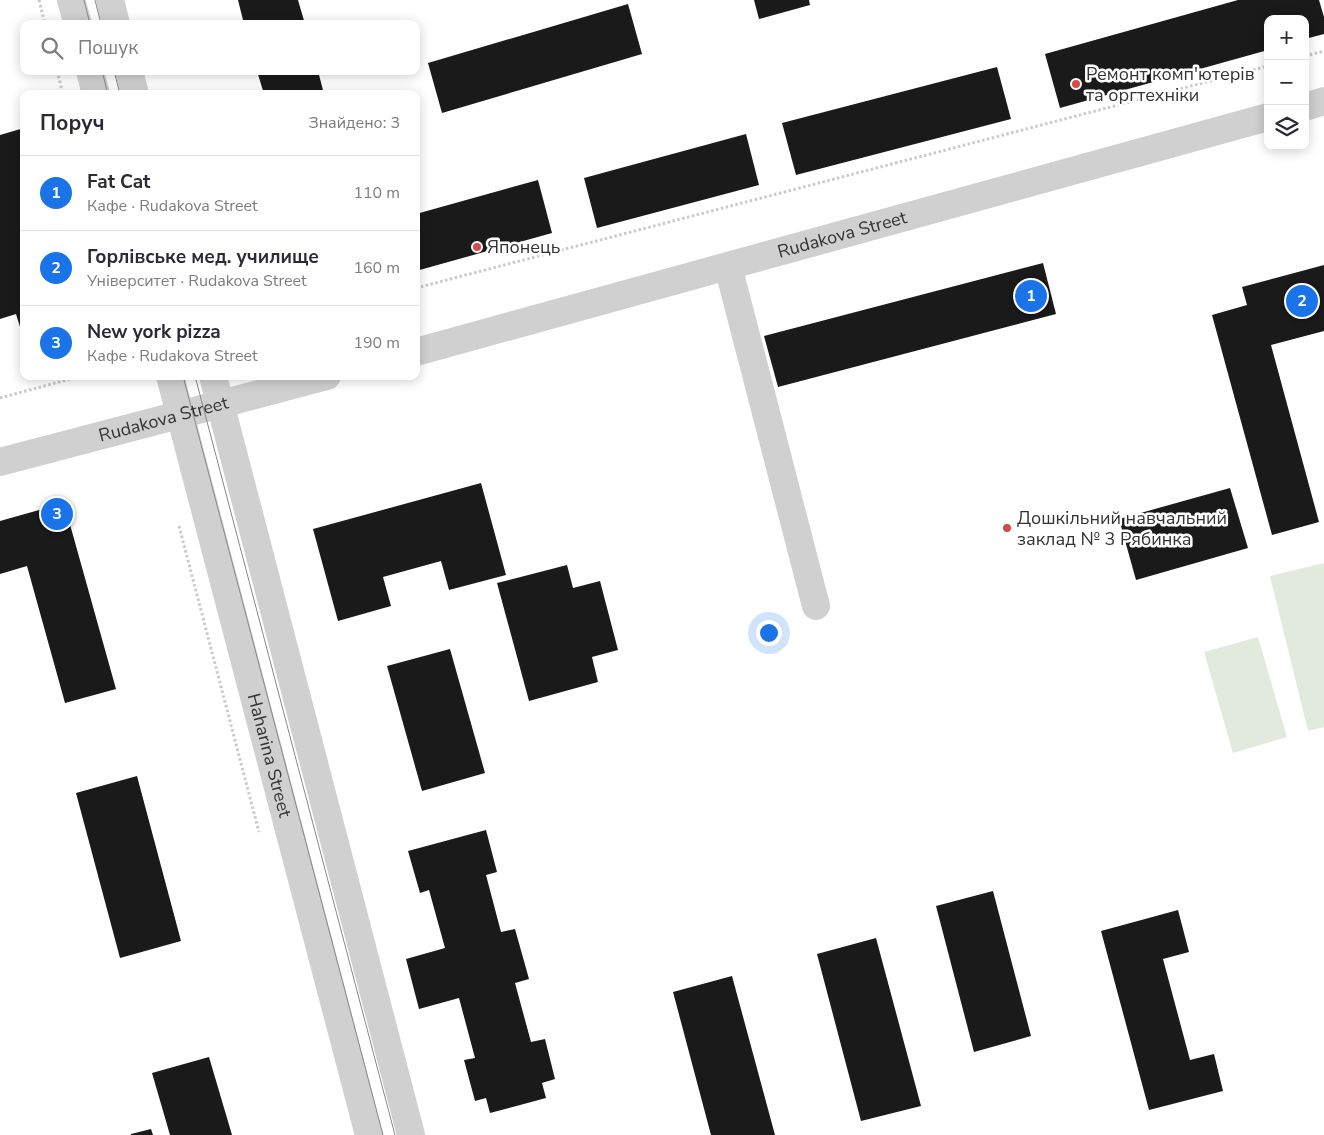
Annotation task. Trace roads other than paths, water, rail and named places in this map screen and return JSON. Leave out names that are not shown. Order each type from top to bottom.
[{"type":"street","points":[[71,0],[77,20]]},
{"type":"street","points":[[110,0],[115,20]]},
{"type":"street","points":[[91,75],[95,90]]},
{"type":"street","points":[[130,75],[134,90]]},
{"type":"street","points":[[1309,105],[1324,101]]},
{"type":"street","name":"Rudakova Street","points":[[420,351],[1264,118]]},
{"type":"street","points":[[728,266],[816,606]]},
{"type":"street","name":"Haharina Street","points":[[171,380],[369,1135]]},
{"type":"street","points":[[214,380],[411,1135]]},
{"type":"street","name":"Rudakova Street","points":[[0,462],[221,406],[313,380]]},
{"type":"tram line","points":[[84,0],[89,20]]},
{"type":"tram line","points":[[95,0],[100,20]]},
{"type":"tram line","points":[[103,75],[107,90]]},
{"type":"tram line","points":[[115,75],[119,90]]},
{"type":"tram line","points":[[184,380],[383,1135]]},
{"type":"tram line","points":[[196,380],[395,1135]]},
{"type":"place","name":"Ремонт комп'ютерів та оргтехніки","points":[[1076,84]]},
{"type":"place","name":"Японець","points":[[477,247]]},
{"type":"place","name":"Fat Cat","points":[[1031,296]]},
{"type":"place","name":"Горлівське мед. училище","points":[[1302,301]]},
{"type":"place","name":"New york pizza","points":[[57,514]]},
{"type":"place","name":"Дошкільний навчальний заклад № 3 Рябинка","points":[[1007,528]]}]
